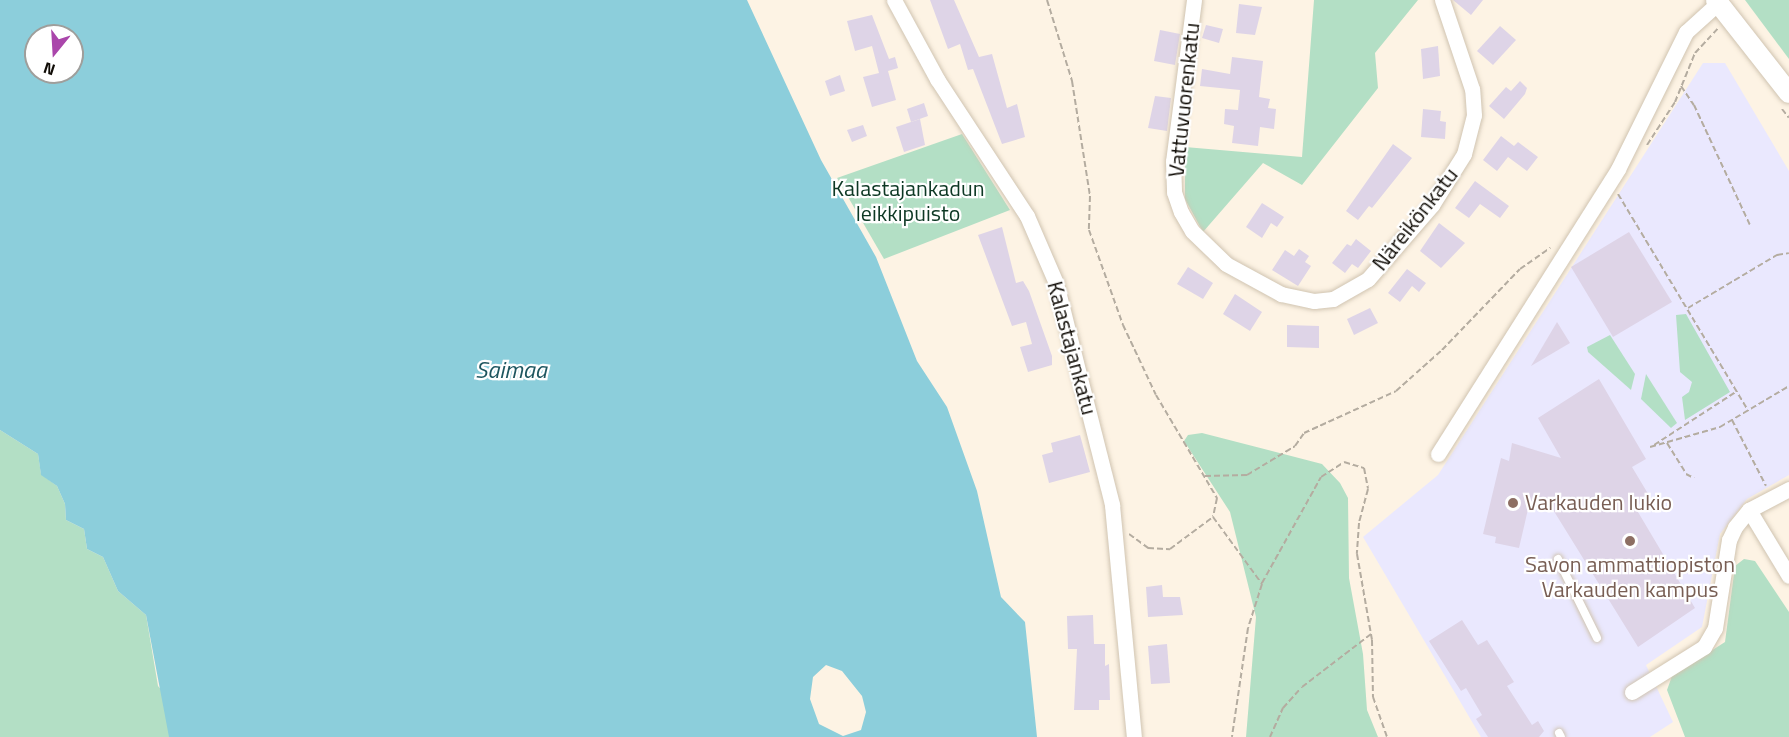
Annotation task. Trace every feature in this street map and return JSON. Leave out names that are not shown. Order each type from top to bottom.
[{"type":"street","name":"Kalastajankatu","points":[[894,0],[981,155],[1027,216],[1056,283],[1094,428],[1114,528],[1134,737]]},
{"type":"street","name":"Vattuvuorenkatu","points":[[1194,0],[1173,161],[1174,192],[1192,231],[1208,249],[1226,264],[1281,294]]},
{"type":"street","name":"Näreikönkatu","points":[[1281,294],[1314,301],[1351,292],[1368,279],[1454,175],[1472,133],[1474,115],[1464,58],[1442,0]]},
{"type":"street","points":[[1438,454],[1610,182],[1681,40],[1717,1],[1789,93]]},
{"type":"street","points":[[1632,692],[1704,647],[1715,628],[1729,540],[1749,510],[1789,489]]},
{"type":"street","points":[[1749,510],[1789,576]]},
{"type":"lane","points":[[1558,559],[1596,638]]},
{"type":"path","points":[[1047,0],[1072,81],[1090,196],[1089,230],[1123,325],[1151,385],[1217,498],[1214,517],[1262,584]]},
{"type":"path","points":[[1642,153],[1681,86],[1695,53],[1718,28]]},
{"type":"path","points":[[1681,86],[1694,105],[1750,225]]},
{"type":"path","points":[[1610,182],[1748,410]]},
{"type":"path","points":[[1204,476],[1247,476],[1295,446],[1314,428],[1396,391],[1442,350],[1520,269],[1551,247],[1568,248]]},
{"type":"path","points":[[1688,308],[1777,255],[1789,253]]},
{"type":"path","points":[[1737,391],[1650,447],[1732,420],[1789,386]]},
{"type":"path","points":[[1732,420],[1766,486]]},
{"type":"path","points":[[1667,443],[1686,474],[1694,478]]},
{"type":"path","points":[[1232,737],[1248,628],[1262,584],[1322,477],[1344,462],[1364,468],[1368,489],[1359,524],[1357,554],[1371,634],[1373,697],[1387,737]]},
{"type":"path","points":[[1114,528],[1148,548],[1170,549],[1214,517]]},
{"type":"path","points":[[1270,737],[1283,708],[1302,687],[1371,634]]},
{"type":"shaded area","points":[[1703,63],[1725,63],[1789,171],[1789,475],[1747,499],[1720,534],[1702,627],[1646,665],[1673,722],[1650,737],[1481,737],[1363,537],[1438,475]]},
{"type":"green space","points":[[1314,0],[1418,0],[1375,53],[1378,88],[1302,185],[1263,163],[1203,232],[1185,199],[1185,147],[1302,157]]},
{"type":"green space","points":[[1745,0],[1789,0],[1789,59]]},
{"type":"green space","name":"Kalastajankadun leikkipuisto","points":[[962,134],[1010,210],[884,259],[837,178]]},
{"type":"green space","points":[[1686,314],[1730,392],[1685,420],[1682,397],[1689,392],[1692,382],[1680,372],[1676,315]]},
{"type":"green space","points":[[1610,335],[1635,374],[1631,390],[1588,352],[1587,347]]},
{"type":"green space","points":[[1646,374],[1677,423],[1671,428],[1641,399]]},
{"type":"green space","points":[[0,430],[38,454],[41,474],[57,486],[65,504],[66,520],[84,529],[87,549],[103,557],[118,591],[146,615],[158,686],[201,737],[0,737]]},
{"type":"green space","points":[[1202,433],[1322,464],[1340,483],[1348,498],[1349,578],[1363,654],[1367,710],[1378,737],[1246,737],[1256,617],[1230,512],[1184,441],[1188,435]]},
{"type":"green space","points":[[1744,559],[1755,561],[1789,612],[1789,737],[1685,737],[1667,690],[1672,676],[1725,642],[1735,566]]},
{"type":"water","name":"Saimaa","points":[[0,0],[747,0],[821,160],[876,257],[917,361],[947,407],[977,491],[1001,597],[1025,622],[1037,737],[169,737],[146,615],[118,591],[103,557],[87,549],[84,529],[66,520],[65,504],[57,486],[41,475],[38,454],[0,430]],"holes":[[[826,665],[842,671],[862,696],[866,712],[861,730],[843,736],[819,724],[810,699],[813,677]]]},
{"type":"building","points":[[930,0],[954,0],[979,57],[992,54],[1007,108],[1017,104],[1025,137],[1002,144],[973,69],[968,70],[960,44],[948,49]]},
{"type":"building","points":[[1453,0],[1483,0],[1471,15]]},
{"type":"building","points":[[1239,4],[1262,7],[1255,35],[1236,33]]},
{"type":"building","points":[[872,15],[889,59],[895,57],[898,68],[888,71],[896,100],[872,107],[863,77],[879,73],[872,46],[855,51],[847,21]]},
{"type":"building","points":[[1206,25],[1223,29],[1219,43],[1202,38]]},
{"type":"building","points":[[1500,26],[1516,40],[1493,65],[1477,51]]},
{"type":"building","points":[[1160,30],[1180,34],[1175,65],[1154,61]]},
{"type":"building","points":[[1438,46],[1440,76],[1423,79],[1421,49]]},
{"type":"building","points":[[1232,57],[1263,61],[1259,97],[1270,99],[1268,108],[1276,109],[1274,129],[1260,127],[1258,146],[1232,143],[1234,126],[1224,124],[1225,109],[1238,110],[1240,90],[1200,86],[1202,69],[1230,74]]},
{"type":"building","points":[[840,75],[845,91],[830,96],[825,81]]},
{"type":"building","points":[[1520,81],[1527,88],[1525,94],[1504,119],[1489,106],[1506,87],[1511,91]]},
{"type":"building","points":[[1155,96],[1171,98],[1167,131],[1148,128]]},
{"type":"building","points":[[924,103],[928,116],[911,122],[907,109]]},
{"type":"building","points":[[1423,109],[1441,111],[1440,121],[1446,122],[1445,139],[1421,137]]},
{"type":"building","points":[[920,119],[925,145],[904,152],[896,127]]},
{"type":"building","points":[[863,125],[867,136],[852,142],[847,130]]},
{"type":"building","points":[[1501,136],[1514,146],[1518,142],[1538,157],[1527,171],[1508,157],[1497,171],[1483,160]]},
{"type":"building","points":[[1393,144],[1412,158],[1372,208],[1369,206],[1358,220],[1346,211]]},
{"type":"building","points":[[1475,181],[1509,206],[1500,218],[1480,204],[1469,218],[1455,208]]},
{"type":"building","points":[[1262,203],[1284,217],[1277,227],[1271,223],[1262,238],[1246,227]]},
{"type":"building","points":[[1439,223],[1465,243],[1441,268],[1420,251]]},
{"type":"building","points":[[1002,227],[1016,283],[1023,281],[1029,291],[1052,356],[1052,365],[1028,372],[1020,347],[1032,344],[1026,322],[1012,326],[978,235]]},
{"type":"building","points":[[1629,232],[1672,302],[1613,337],[1571,267]]},
{"type":"building","points":[[1356,239],[1371,251],[1358,268],[1352,264],[1345,273],[1332,263],[1347,244],[1351,246]]},
{"type":"building","points":[[1299,249],[1309,256],[1305,262],[1311,266],[1298,286],[1272,270],[1285,250],[1294,256]]},
{"type":"building","points":[[1188,267],[1213,283],[1203,299],[1177,284]]},
{"type":"building","points":[[1407,269],[1426,283],[1419,292],[1412,286],[1400,302],[1388,293]]},
{"type":"building","points":[[1235,294],[1262,312],[1250,331],[1223,314]]},
{"type":"building","points":[[1370,308],[1378,323],[1354,335],[1347,319]]},
{"type":"building","points":[[1557,322],[1570,343],[1531,366]]},
{"type":"building","points":[[1287,325],[1319,326],[1319,348],[1287,347]]},
{"type":"building","points":[[1599,379],[1646,459],[1632,467],[1650,497],[1635,507],[1695,608],[1638,647],[1547,500],[1538,506],[1529,505],[1519,548],[1495,543],[1496,537],[1483,534],[1501,458],[1509,461],[1512,443],[1561,458],[1538,418]]},
{"type":"building","points":[[1080,435],[1090,472],[1049,483],[1042,455],[1053,452],[1051,443]]},
{"type":"building","points":[[1162,585],[1163,597],[1180,597],[1183,615],[1148,617],[1146,587]]},
{"type":"building","points":[[1093,615],[1094,644],[1105,644],[1105,666],[1109,664],[1110,700],[1099,700],[1099,710],[1074,710],[1077,649],[1068,649],[1067,616]]},
{"type":"building","points":[[1462,620],[1478,645],[1487,640],[1514,682],[1507,686],[1532,725],[1538,721],[1544,731],[1539,737],[1488,737],[1476,719],[1482,715],[1466,688],[1461,691],[1429,641]]},
{"type":"building","points":[[1167,644],[1170,683],[1151,684],[1148,646]]},
{"type":"place","name":"Varkauden lukio","points":[[1513,503]]},
{"type":"place","name":"Savon ammattiopiston Varkauden kampus","points":[[1630,541]]}]
